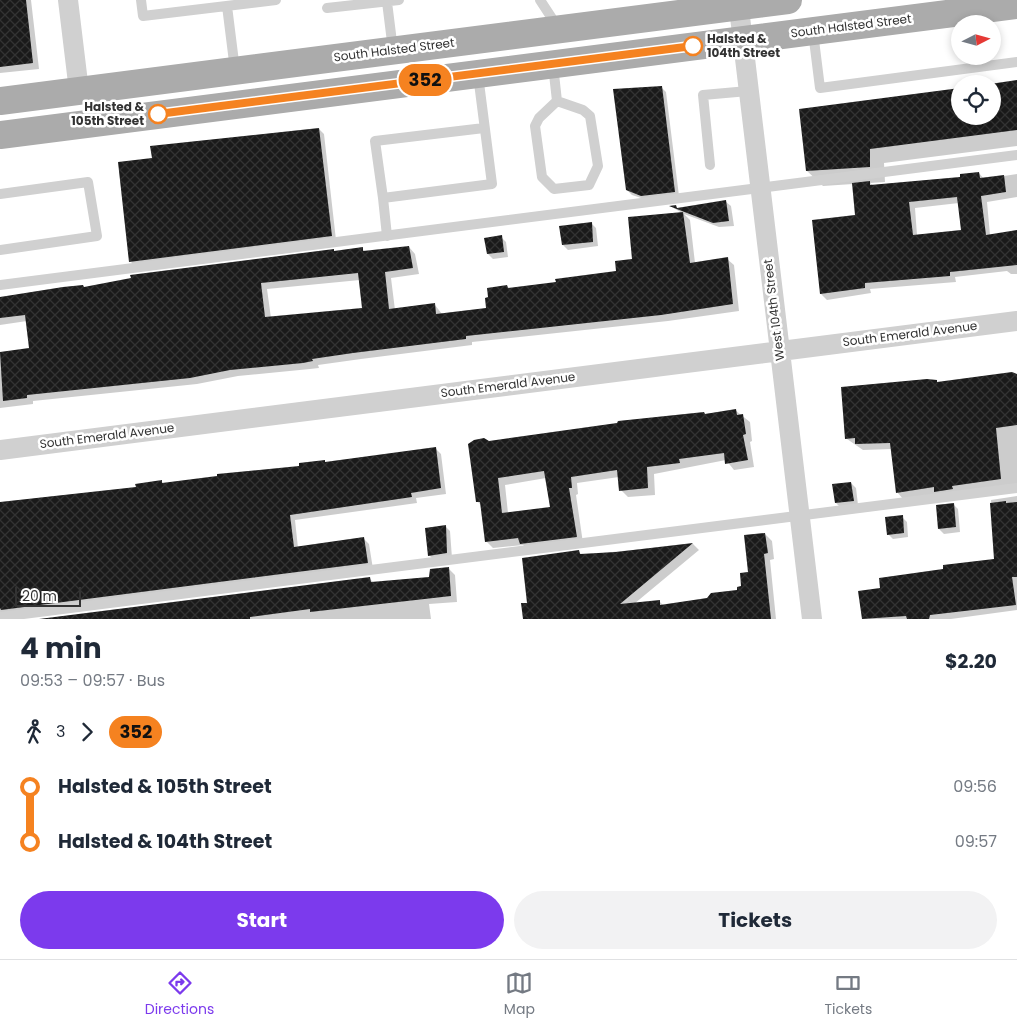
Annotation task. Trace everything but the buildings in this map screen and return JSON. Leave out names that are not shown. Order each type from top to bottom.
[{"type":"main road","name":"South Halsted Street","points":[[0,101],[558,29],[683,7],[788,0]]},
{"type":"main road","name":"South Halsted Street","points":[[0,135],[1017,5]]},
{"type":"main road","points":[[79,91],[83,124]]},
{"type":"street","points":[[68,0],[79,91]]},
{"type":"street","name":"West 104th Street","points":[[738,3],[778,350],[812,619]]},
{"type":"street","name":"South Emerald Avenue","points":[[0,450],[1017,321]]},
{"type":"lane","points":[[141,0],[143,16],[276,0]]},
{"type":"lane","points":[[327,8],[399,0]]},
{"type":"lane","points":[[540,0],[558,29]]},
{"type":"lane","points":[[386,2],[393,50]]},
{"type":"lane","points":[[227,6],[235,71]]},
{"type":"lane","points":[[813,31],[820,88],[1017,62]]},
{"type":"lane","points":[[553,64],[557,102]]},
{"type":"lane","points":[[383,198],[492,184],[478,74]]},
{"type":"lane","points":[[710,165],[703,96],[748,91]]},
{"type":"lane","points":[[557,102],[583,110],[590,116],[598,166],[590,185],[554,189],[542,177],[535,126],[539,118],[557,102]]},
{"type":"lane","points":[[387,236],[375,141],[484,128]]},
{"type":"lane","points":[[0,285],[1017,155]]},
{"type":"lane","points":[[0,194],[88,182],[97,236],[0,250]]},
{"type":"lane","points":[[0,617],[1017,488]]},
{"type":"bus line","name":"352","points":[[158,114],[693,46]]},
{"type":"place","name":"Halsted & 104th Street","points":[[693,46]]},
{"type":"place","name":"Halsted & 105th Street","points":[[158,114]]}]
